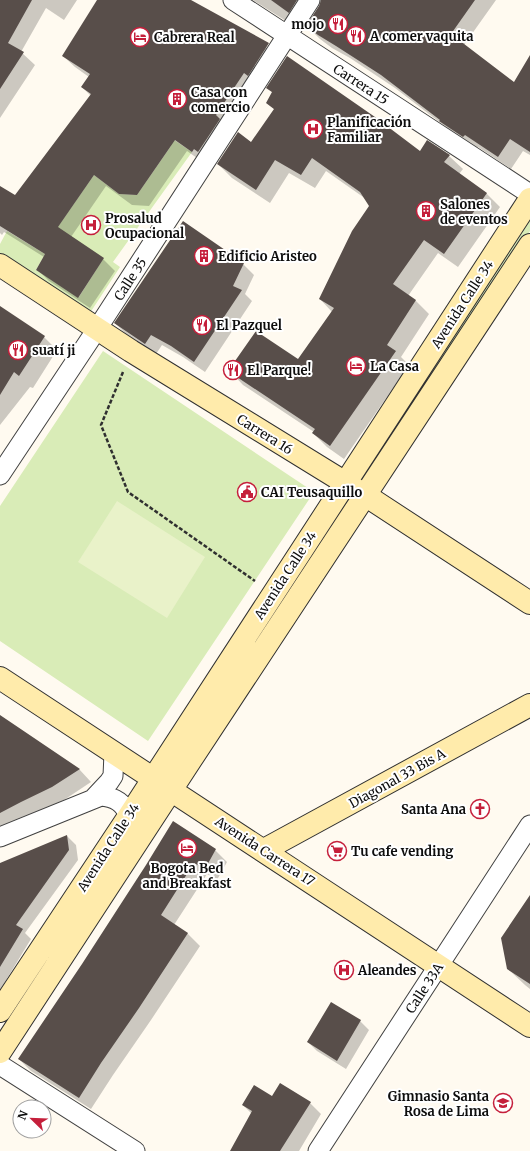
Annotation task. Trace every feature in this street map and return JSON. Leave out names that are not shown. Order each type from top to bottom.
[{"type":"main road","name":"Avenida Calle 34","points":[[0,1011],[129,816],[530,199]]},
{"type":"main road","name":"Avenida Calle 34","points":[[0,1052],[530,245]]},
{"type":"main road","name":"Carrera 16","points":[[0,265],[131,351],[365,495],[530,604]]},
{"type":"main road","name":"Avenida Carrera 17","points":[[0,678],[530,1026]]},
{"type":"main road","name":"Diagonal 33 Bis A","points":[[264,850],[530,705]]},
{"type":"street","name":"Carrera 15","points":[[233,0],[530,194]]},
{"type":"street","name":"Calle 35","points":[[0,476],[310,0]]},
{"type":"street","points":[[94,798],[113,776],[114,753]]},
{"type":"street","points":[[0,837],[101,796],[108,796],[118,800],[129,816]]},
{"type":"street","name":"Calle 33A","points":[[318,1151],[530,825]]},
{"type":"street","points":[[0,1065],[135,1151]]},
{"type":"path","points":[[131,351],[101,425],[128,492],[273,594]]},
{"type":"green space","points":[[168,136],[192,152],[113,262],[120,267],[88,316],[0,260],[0,244],[7,231],[45,254],[36,270],[79,297],[103,259],[57,228],[94,175],[119,194],[137,195],[171,146],[165,141]]},
{"type":"green space","points":[[530,218],[530,231],[376,469],[367,464]]},
{"type":"green space","points":[[103,351],[314,492],[148,741],[0,641],[0,506]]},
{"type":"green space","points":[[117,501],[205,557],[167,618],[78,562]]},
{"type":"building","points":[[0,0],[32,0],[8,43],[24,52],[0,89]]},
{"type":"building","points":[[97,0],[191,0],[269,43],[248,76],[244,73],[216,115],[220,119],[198,152],[194,149],[192,152],[175,140],[137,195],[119,194],[94,175],[58,227],[104,258],[78,298],[36,270],[45,254],[0,226],[0,186],[15,195],[91,94],[81,87],[90,74],[62,56]]},
{"type":"building","points":[[271,0],[297,0],[289,13]]},
{"type":"building","points":[[321,0],[475,0],[451,34],[514,82],[530,55],[530,152],[510,139],[498,157],[465,135],[463,137],[439,121],[440,120],[381,75],[318,35],[306,26],[319,6]]},
{"type":"building","points":[[287,56],[375,117],[420,151],[427,140],[450,155],[444,162],[487,193],[444,254],[424,240],[393,284],[416,300],[387,345],[396,351],[330,446],[312,433],[315,429],[228,371],[256,331],[298,359],[334,308],[319,299],[352,231],[369,206],[360,192],[312,158],[301,175],[275,160],[256,190],[217,164],[238,132],[251,142],[274,109],[266,103],[272,92],[266,88]]},
{"type":"building","points":[[183,221],[244,263],[233,286],[242,290],[194,362],[171,346],[151,335],[145,344],[114,323]]},
{"type":"building","name":"suatí ji","points":[[0,306],[45,336],[19,376],[14,372],[0,395]]},
{"type":"building","points":[[0,715],[80,769],[52,787],[0,813]]},
{"type":"building","points":[[173,821],[216,849],[205,869],[194,863],[161,915],[188,933],[79,1098],[18,1059],[82,964]]},
{"type":"building","points":[[67,835],[69,850],[16,925],[23,929],[0,967],[0,863]]},
{"type":"building","points":[[530,895],[530,984],[507,969],[501,938]]},
{"type":"building","points":[[331,1002],[361,1020],[337,1061],[307,1042]]},
{"type":"building","points":[[280,1083],[311,1102],[280,1151],[230,1151],[252,1111],[242,1105],[254,1085],[272,1096]]},
{"type":"place","name":"mojo","points":[[338,24]]},
{"type":"place","name":"A comer vaquita","points":[[356,36]]},
{"type":"place","name":"Cabrera Real","points":[[140,37]]},
{"type":"place","name":"Casa con comercio","points":[[177,99]]},
{"type":"place","name":"Planificación Familiar","points":[[313,129]]},
{"type":"place","name":"Salones de eventos","points":[[426,211]]},
{"type":"place","name":"Prosalud Ocupacional","points":[[91,225]]},
{"type":"place","name":"Edificio Aristeo","points":[[204,256]]},
{"type":"place","name":"El Pazquel","points":[[202,325]]},
{"type":"place","name":"suatí ji","points":[[18,350]]},
{"type":"place","name":"La Casa","points":[[356,366]]},
{"type":"place","name":"El Parque!","points":[[233,370]]},
{"type":"place","name":"CAI Teusaquillo","points":[[247,492]]},
{"type":"place","name":"Santa Ana","points":[[480,809]]},
{"type":"place","name":"Bogota Bed and Breakfast","points":[[187,848]]},
{"type":"place","name":"Tu cafe vending","points":[[337,851]]},
{"type":"place","name":"Aleandes","points":[[344,970]]},
{"type":"place","name":"Gimnasio Santa Rosa de Lima","points":[[503,1103]]}]
